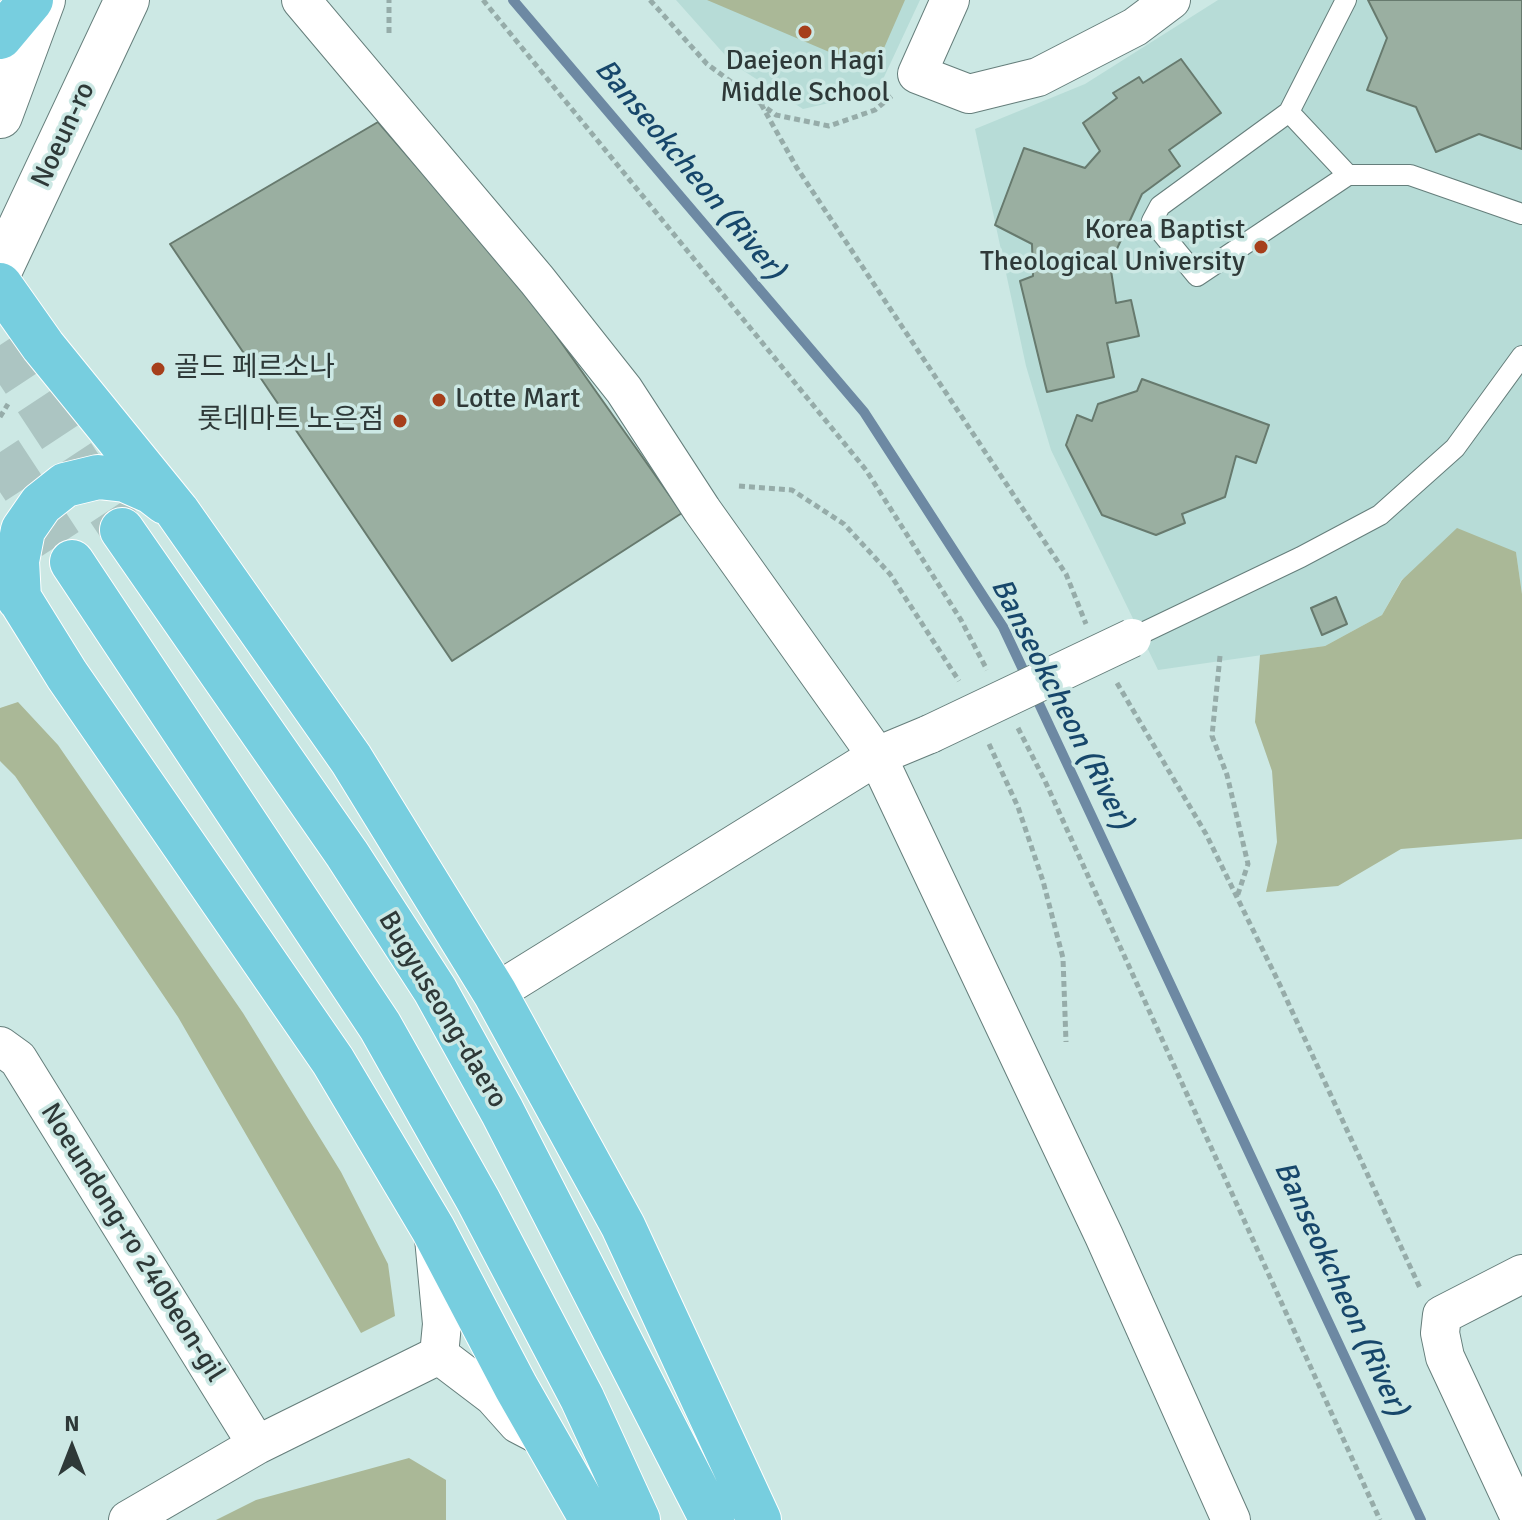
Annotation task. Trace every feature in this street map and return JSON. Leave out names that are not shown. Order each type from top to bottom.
[{"type":"main road","points":[[0,37],[31,0]]},
{"type":"main road","points":[[0,285],[43,346],[177,511],[351,759],[495,993],[623,1226],[759,1520]]},
{"type":"main road","points":[[177,511],[152,492],[125,480],[98,477],[65,485],[41,504],[23,530],[6,597],[67,675],[333,1061],[433,1229],[544,1438],[592,1520]]},
{"type":"main road","name":"Bugyuseong-daero","points":[[122,530],[347,854],[435,990],[502,1111],[712,1520]]},
{"type":"main road","points":[[72,562],[288,882],[380,1026],[567,1369],[638,1520]]},
{"type":"street","points":[[0,116],[43,0]]},
{"type":"street","name":"Noeun-ro","points":[[0,270],[127,0]]},
{"type":"street","points":[[301,0],[537,280],[624,390],[702,510],[877,756],[1104,1236],[1231,1520]]},
{"type":"street","points":[[950,0],[917,74],[969,94],[1038,77],[1135,27],[1171,0]]},
{"type":"street","points":[[495,993],[877,756],[1132,638]]},
{"type":"street","name":"Noeundong-ro 240beon-gil","points":[[0,1046],[18,1059],[257,1445]]},
{"type":"street","points":[[433,1229],[442,1324],[439,1355]]},
{"type":"street","points":[[1518,1502],[1445,1357],[1440,1333],[1442,1315],[1522,1274]]},
{"type":"street","points":[[128,1520],[257,1445],[439,1355]]},
{"type":"street","points":[[439,1355],[493,1396],[518,1424],[544,1438]]},
{"type":"lane","points":[[1346,0],[1289,112],[1160,206],[1152,221],[1197,276],[1348,175],[1410,175],[1522,214]]},
{"type":"lane","points":[[1289,112],[1348,175]]},
{"type":"lane","points":[[1132,638],[1301,557],[1380,515],[1455,448],[1522,356]]},
{"type":"path","points":[[389,0],[389,33]]},
{"type":"path","points":[[650,0],[707,64],[776,115],[829,126],[875,110],[917,74]]},
{"type":"path","points":[[761,104],[797,168],[1066,574],[1091,633]]},
{"type":"path","points":[[0,417],[8,404]]},
{"type":"path","points":[[1220,656],[1212,736],[1227,775],[1248,864],[1237,898]]},
{"type":"path","points":[[1111,672],[1206,834],[1426,1301],[1442,1315]]},
{"type":"shaded area","name":"Daejeon Hagi Middle School","points":[[676,0],[920,0],[877,92],[803,109],[733,64]]},
{"type":"shaded area","name":"Korea Baptist Theological University","points":[[1218,0],[1522,0],[1522,594],[1516,552],[1402,579],[1382,615],[1325,646],[1158,670],[1051,450],[1026,366],[975,129],[1085,84]]},
{"type":"green space","points":[[707,0],[905,0],[874,71]]},
{"type":"green space","points":[[1457,528],[1516,552],[1522,594],[1522,839],[1401,849],[1338,886],[1266,892],[1277,842],[1272,771],[1255,722],[1260,655],[1325,646],[1382,615],[1402,580]]},
{"type":"green space","points":[[18,702],[58,745],[243,1013],[341,1172],[388,1264],[395,1316],[361,1333],[178,1017],[15,776],[0,761],[0,708]]},
{"type":"green space","points":[[409,1458],[446,1480],[446,1520],[216,1520],[256,1500]]},
{"type":"building","points":[[1368,0],[1522,0],[1522,149],[1479,134],[1436,152],[1416,107],[1367,90],[1387,38]]},
{"type":"building","points":[[1181,59],[1221,113],[1169,150],[1180,166],[1142,194],[1110,264],[1116,303],[1131,300],[1139,336],[1107,343],[1114,377],[1047,392],[1020,281],[1033,276],[1032,244],[995,225],[1024,148],[1085,168],[1100,151],[1083,123],[1117,98],[1113,93],[1139,77],[1143,83]]},
{"type":"building","name":"Lotte Mart","points":[[378,122],[522,287],[682,513],[452,661],[170,244]]},
{"type":"building","points":[[1142,379],[1269,425],[1256,463],[1236,456],[1225,497],[1182,514],[1185,523],[1156,535],[1102,515],[1066,445],[1077,415],[1092,421],[1098,404],[1137,391]]},
{"type":"building","points":[[1336,597],[1347,624],[1322,635],[1311,608]]},
{"type":"waterway","name":"Banseokcheon (River)","points":[[513,0],[864,412],[1003,627],[1027,678]]},
{"type":"waterway","name":"Banseokcheon (River)","points":[[1034,693],[1421,1520]]},
{"type":"tunnel","points":[[0,345],[122,530]]},
{"type":"tunnel","points":[[0,452],[72,562]]},
{"type":"place","name":"Daejeon Hagi Middle School","points":[[805,32]]},
{"type":"place","name":"Korea Baptist Theological University","points":[[1261,247]]},
{"type":"place","name":"골드 페르소나","points":[[158,369]]},
{"type":"place","name":"Lotte Mart","points":[[439,400]]},
{"type":"place","name":"롯데마트 노은점","points":[[400,421]]}]
